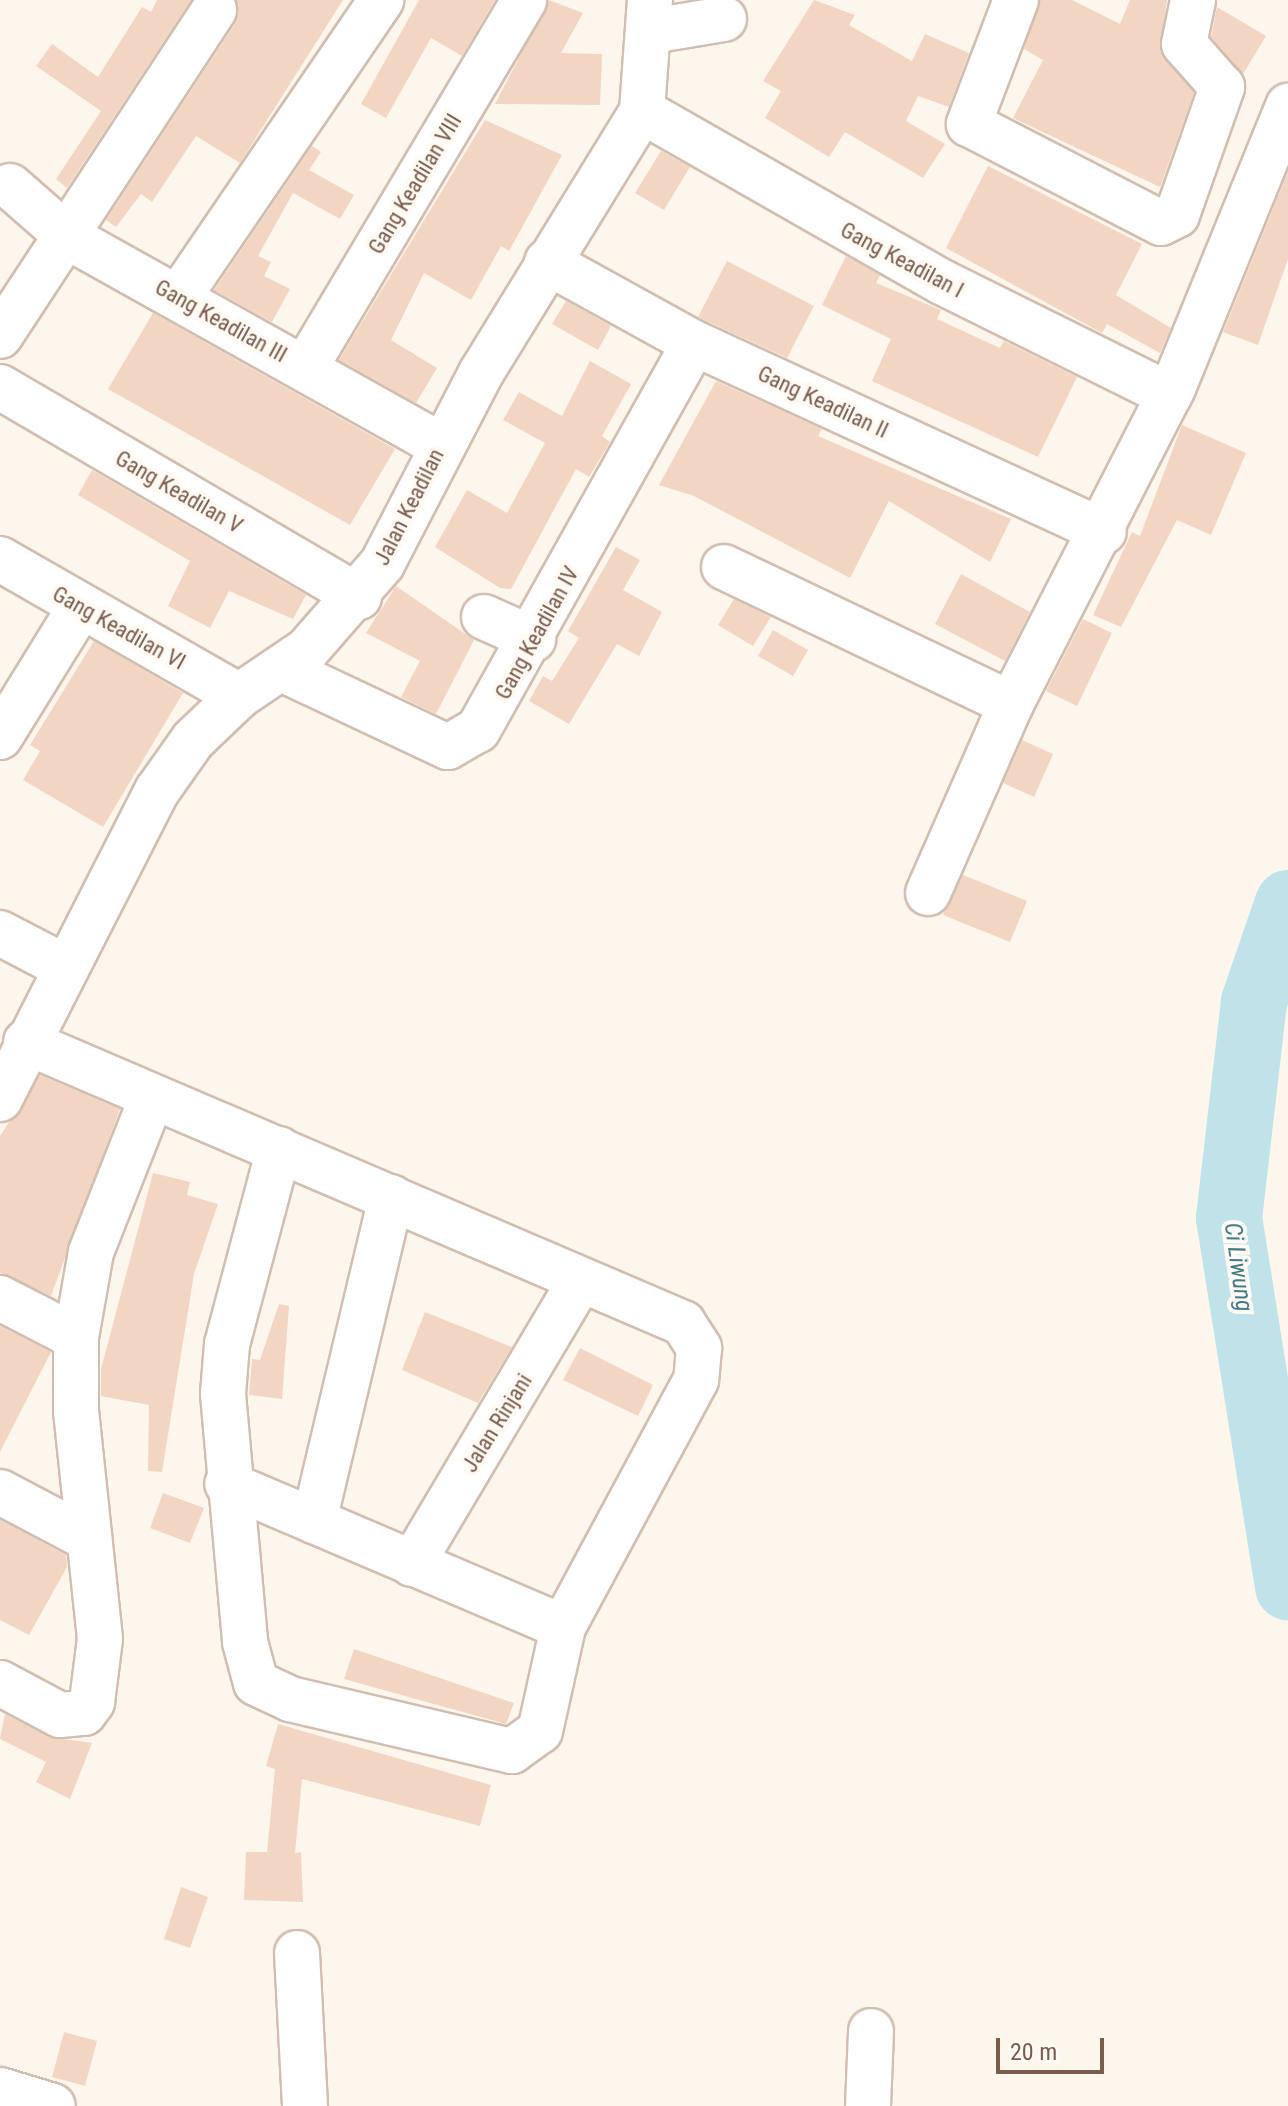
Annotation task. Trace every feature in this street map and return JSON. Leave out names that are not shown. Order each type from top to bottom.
[{"type":"street","points":[[178,298],[381,0]]},
{"type":"street","name":"Gang Keadilan VIII","points":[[305,368],[524,0]]},
{"type":"street","points":[[1016,0],[969,124],[1161,223],[1177,215],[1222,87],[1184,44],[1193,0]]},
{"type":"street","points":[[0,336],[68,237],[214,10]]},
{"type":"street","name":"Jalan Keadilan","points":[[0,1099],[63,966],[157,791],[239,696],[284,670],[359,597],[440,445],[547,262],[642,111],[651,16],[724,19]]},
{"type":"street","points":[[928,893],[1011,704],[1104,532],[1170,395],[1288,106]]},
{"type":"street","name":"Gang Keadilan I","points":[[642,111],[903,261],[1170,395]]},
{"type":"street","name":"Gang Keadilan III","points":[[10,186],[68,237],[440,445]]},
{"type":"street","name":"Gang Keadilan II","points":[[547,262],[694,343],[1104,532]]},
{"type":"street","name":"Gang Keadilan IV","points":[[284,670],[448,747],[488,721],[694,343]]},
{"type":"street","name":"Gang Keadilan V","points":[[0,387],[359,597]]},
{"type":"street","name":"Gang Keadilan VI","points":[[0,559],[79,609],[239,696]]},
{"type":"street","points":[[724,567],[1011,704]]},
{"type":"street","points":[[0,737],[79,609]]},
{"type":"street","points":[[484,617],[533,639]]},
{"type":"street","points":[[0,933],[63,966]]},
{"type":"street","points":[[26,1042],[152,1097],[279,1149],[391,1197],[580,1281],[683,1323],[694,1335],[700,1362],[563,1627],[540,1731],[512,1751],[265,1691],[249,1670],[227,1484],[227,1344],[279,1149]]},
{"type":"street","points":[[0,1683],[60,1715],[84,1713],[92,1702],[100,1639],[89,1539],[76,1337],[91,1252],[152,1097]]},
{"type":"street","points":[[314,1521],[391,1197]]},
{"type":"street","name":"Jalan Rinjani","points":[[412,1564],[580,1281]]},
{"type":"street","points":[[0,1298],[76,1337]]},
{"type":"street","points":[[227,1484],[563,1627]]},
{"type":"street","points":[[0,1492],[89,1539]]},
{"type":"street","points":[[297,1953],[305,2106]]},
{"type":"street","points":[[868,2106],[871,2031]]},
{"type":"street","points":[[5,2089],[53,2106]]},
{"type":"building","points":[[157,0],[191,0],[67,188],[56,179],[101,111],[36,66],[52,44],[98,77],[142,7],[151,12]]},
{"type":"building","points":[[237,0],[343,0],[240,163],[196,136],[152,202],[141,194],[116,227],[106,220],[235,24]]},
{"type":"building","points":[[419,0],[495,0],[462,56],[431,38],[386,118],[361,104]]},
{"type":"building","points":[[549,0],[583,13],[561,53],[602,54],[600,105],[495,104]]},
{"type":"building","points":[[814,0],[855,15],[849,25],[912,61],[925,34],[969,53],[949,107],[918,96],[906,121],[945,144],[923,178],[845,132],[829,157],[765,118],[781,91],[763,81]]},
{"type":"building","points":[[1040,0],[1072,0],[1120,24],[1130,0],[1167,0],[1160,51],[1194,93],[1160,187],[1013,118],[1043,60],[1024,49]]},
{"type":"building","points":[[1217,7],[1266,36],[1243,74],[1211,37]]},
{"type":"building","points":[[485,120],[562,155],[509,251],[501,246],[471,300],[424,273],[391,340],[437,368],[416,403],[339,360]]},
{"type":"building","points":[[312,146],[321,152],[309,170],[354,195],[340,219],[293,193],[258,256],[271,262],[264,276],[290,289],[272,322],[214,290]]},
{"type":"building","points":[[661,151],[690,167],[664,210],[635,193]]},
{"type":"building","points":[[988,166],[1142,244],[1116,295],[1171,328],[1160,353],[1107,324],[1102,333],[946,248]]},
{"type":"building","points":[[1288,172],[1288,259],[1258,345],[1223,332]]},
{"type":"building","points":[[846,256],[880,275],[876,283],[941,310],[937,319],[1000,348],[1004,341],[1077,377],[1038,457],[872,381],[891,339],[822,305]]},
{"type":"building","points":[[727,261],[814,306],[787,358],[698,317]]},
{"type":"building","points":[[566,301],[611,326],[598,350],[552,324]]},
{"type":"building","points":[[153,313],[395,449],[350,525],[108,389]]},
{"type":"building","points":[[590,361],[631,384],[602,436],[610,442],[589,477],[576,469],[511,589],[500,588],[435,547],[467,490],[507,513],[545,443],[503,420],[519,392],[562,416]]},
{"type":"building","points":[[716,381],[822,429],[818,436],[1011,519],[990,562],[889,501],[850,578],[694,496],[659,485]]},
{"type":"building","points":[[1182,425],[1246,453],[1211,535],[1177,520],[1121,627],[1093,615],[1132,532],[1140,536]]},
{"type":"building","points":[[92,470],[306,595],[293,619],[229,591],[210,628],[168,606],[190,561],[78,495]]},
{"type":"building","points":[[616,547],[640,560],[623,590],[662,612],[639,656],[617,644],[569,724],[529,701],[543,676],[552,681],[579,638],[568,631]]},
{"type":"building","points":[[961,574],[1030,612],[1005,661],[935,624]]},
{"type":"building","points":[[396,586],[474,640],[436,714],[401,697],[420,661],[366,633]]},
{"type":"building","points":[[734,599],[771,617],[753,646],[718,625]]},
{"type":"building","points":[[1083,619],[1112,633],[1077,706],[1046,691]]},
{"type":"building","points":[[773,630],[808,650],[793,676],[758,656]]},
{"type":"building","points":[[94,641],[183,693],[103,827],[23,780],[40,751],[30,745]]},
{"type":"building","points":[[1022,740],[1053,754],[1034,797],[1003,783]]},
{"type":"building","points":[[963,875],[1027,901],[1010,942],[943,915]]},
{"type":"building","points":[[40,1075],[120,1109],[51,1296],[0,1273],[0,1136]]},
{"type":"building","points":[[153,1173],[190,1182],[187,1195],[218,1204],[194,1274],[162,1472],[148,1471],[149,1405],[101,1396],[101,1369]]},
{"type":"building","points":[[279,1304],[289,1306],[282,1399],[249,1395],[252,1359],[260,1360]]},
{"type":"building","points":[[425,1312],[512,1347],[478,1403],[402,1370]]},
{"type":"building","points":[[0,1326],[51,1352],[0,1452]]},
{"type":"building","points":[[580,1348],[653,1385],[638,1416],[563,1380]]},
{"type":"building","points":[[163,1493],[204,1508],[190,1543],[150,1528]]},
{"type":"building","points":[[0,1520],[66,1555],[67,1567],[29,1635],[0,1620]]},
{"type":"building","points":[[354,1649],[514,1703],[506,1724],[344,1679]]},
{"type":"building","points":[[5,1714],[49,1737],[92,1743],[70,1799],[36,1782],[46,1762],[0,1739]]},
{"type":"building","points":[[278,1724],[491,1785],[480,1826],[302,1779],[295,1853],[301,1852],[303,1902],[244,1900],[246,1852],[267,1852],[275,1769],[266,1766]]},
{"type":"building","points":[[181,1887],[208,1897],[190,1948],[164,1939]]},
{"type":"building","points":[[64,2032],[97,2041],[85,2086],[52,2077]]},
{"type":"waterway","name":"Ci Liwung","points":[[1288,903],[1254,1002],[1229,1218],[1288,1587]]}]
